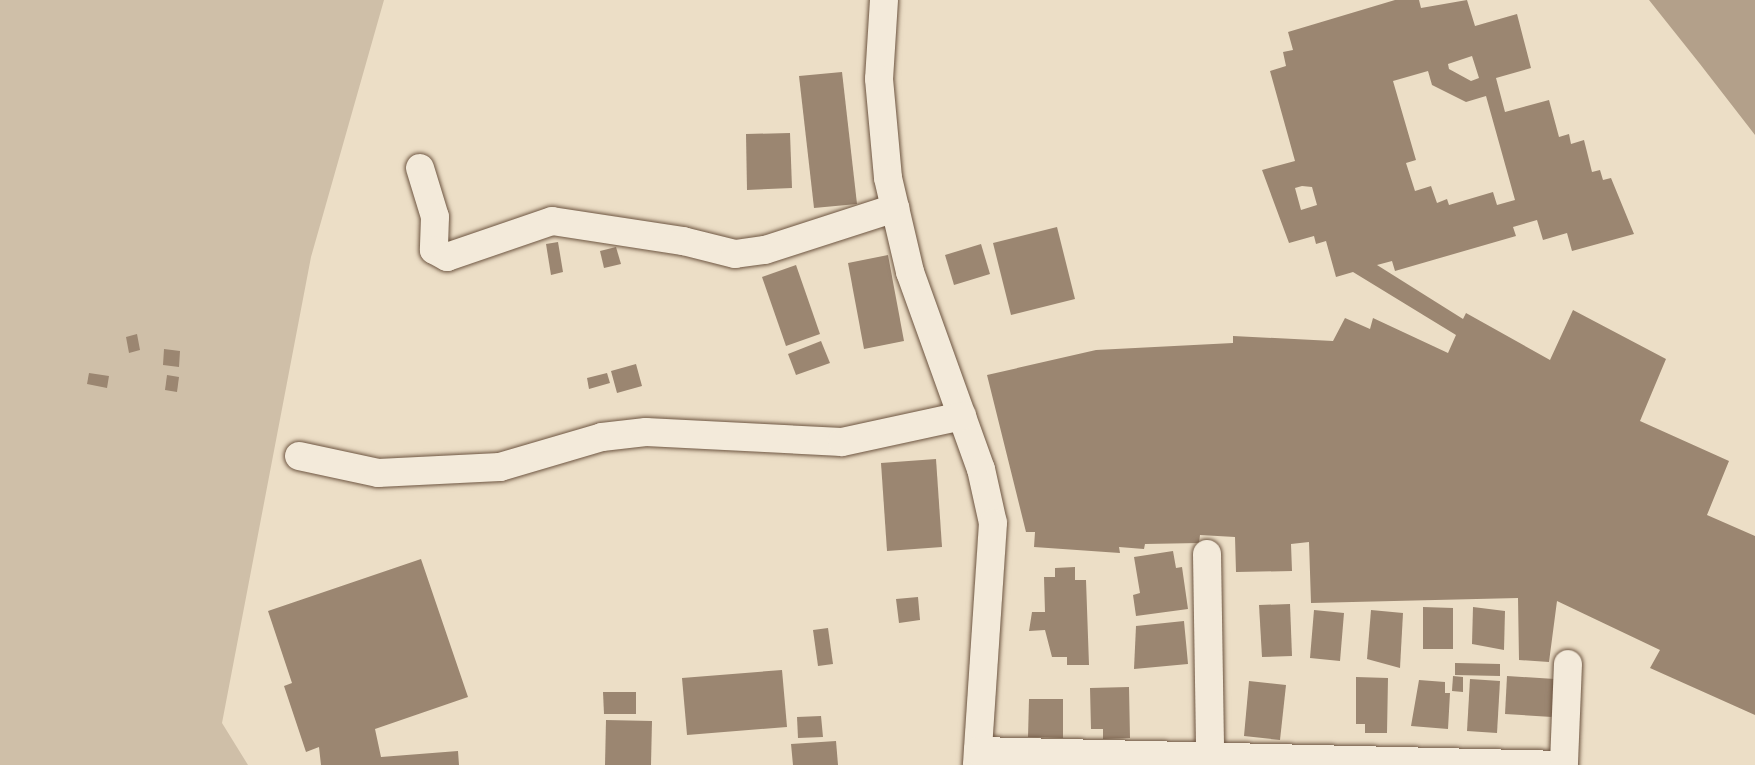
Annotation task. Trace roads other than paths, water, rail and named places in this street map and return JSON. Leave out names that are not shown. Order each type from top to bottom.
[{"type":"street","points":[[884,0],[879,79],[895,208],[910,272],[962,416],[993,523],[978,758],[1210,756],[1564,764],[1568,664]]},
{"type":"street","points":[[420,168],[435,217],[434,250],[447,257],[552,221],[683,241],[735,254],[765,250],[895,208]]},
{"type":"street","points":[[299,456],[378,473],[500,467],[602,437],[646,432],[842,442],[962,416]]},
{"type":"street","points":[[1207,554],[1210,756]]}]
